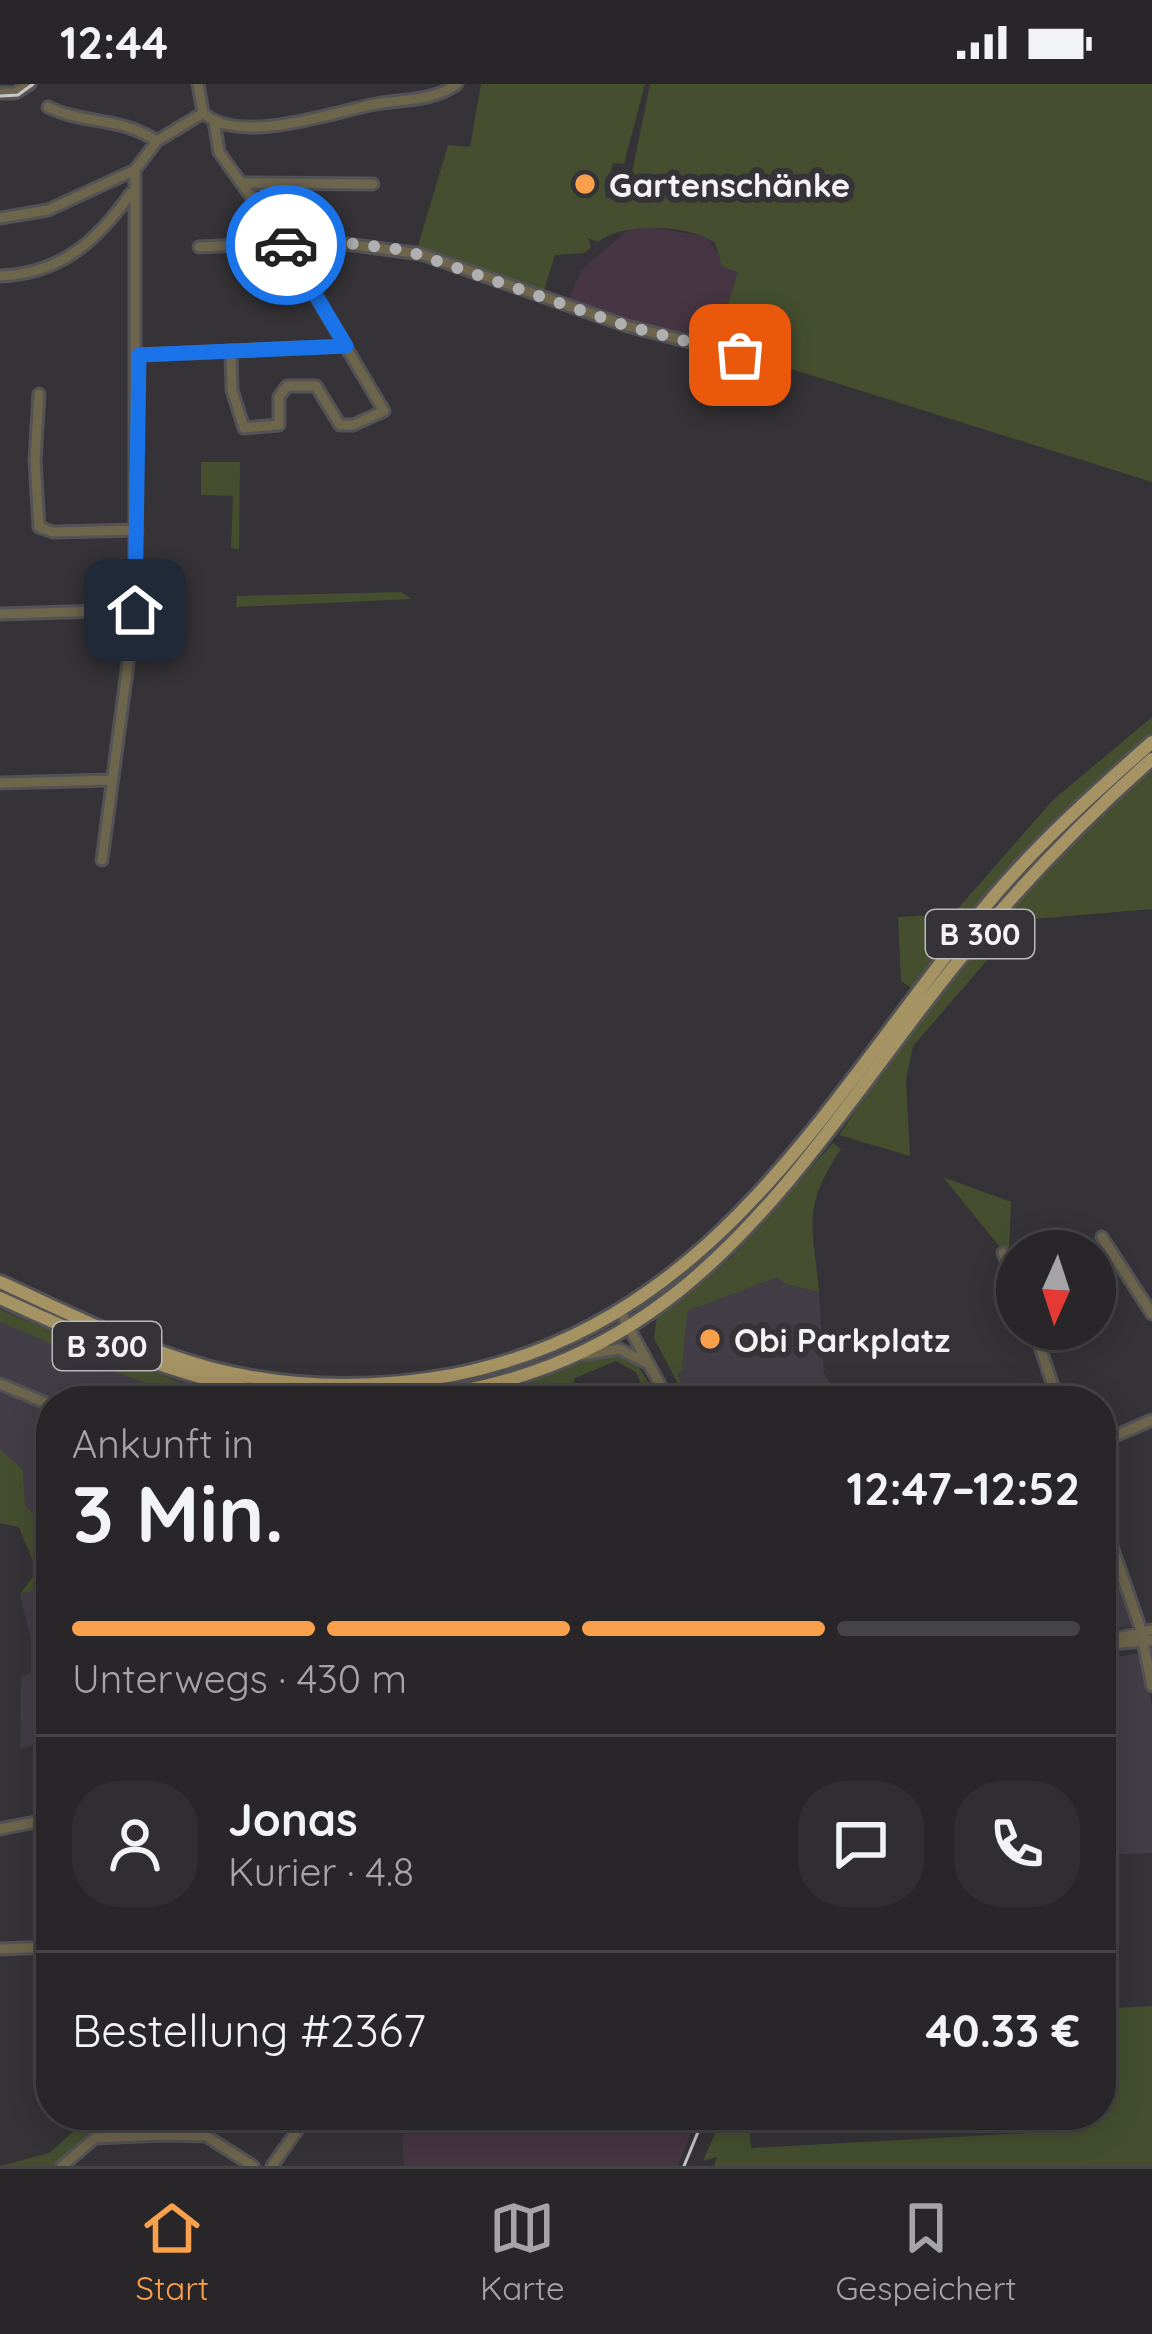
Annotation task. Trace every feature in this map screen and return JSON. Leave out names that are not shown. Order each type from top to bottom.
[{"type":"main road","name":"B 300","points":[[483,1386],[572,1358],[628,1328],[751,1230],[858,1075],[986,905],[1077,808],[1152,742]]},
{"type":"main road","name":"B 300","points":[[0,1282],[190,1361],[265,1379],[336,1386],[394,1384],[481,1369],[621,1313],[696,1258],[821,1132],[1000,910],[1090,814],[1152,759]]},
{"type":"main road","name":"B 300","points":[[0,1298],[183,1374],[237,1386]]},
{"type":"street","points":[[0,93],[15,93],[30,84]]},
{"type":"street","points":[[198,84],[203,113],[214,121],[289,125],[424,98],[458,84]]},
{"type":"street","points":[[48,107],[69,117],[110,119],[157,141]]},
{"type":"street","points":[[102,860],[135,610],[139,355],[131,193],[135,170],[157,141],[203,113]]},
{"type":"street","points":[[214,121],[219,152],[282,239],[384,411],[353,425],[340,425],[316,386],[287,386],[280,397],[279,425],[244,428],[232,390],[230,351]]},
{"type":"street","points":[[0,218],[48,210],[135,170]]},
{"type":"street","points":[[240,183],[373,184]]},
{"type":"street","points":[[0,276],[37,270],[81,251],[131,193]]},
{"type":"street","points":[[200,247],[282,239],[405,250],[627,326],[749,357]]},
{"type":"street","points":[[139,355],[346,346]]},
{"type":"street","points":[[39,394],[35,487],[39,526],[53,532],[137,530]]},
{"type":"street","points":[[0,614],[135,610]]},
{"type":"street","points":[[0,782],[112,780]]},
{"type":"street","points":[[1116,1259],[1152,1314]]},
{"type":"street","points":[[621,1313],[660,1386]]},
{"type":"street","points":[[572,1358],[619,1349],[649,1366]]},
{"type":"street","points":[[1041,1350],[1053,1386]]},
{"type":"street","points":[[0,1384],[36,1399]]},
{"type":"street","points":[[1116,1436],[1152,1420]]},
{"type":"street","points":[[1116,1554],[1147,1636],[1152,1685]]},
{"type":"street","points":[[1116,1641],[1147,1636]]},
{"type":"street","points":[[0,1829],[36,1822]]},
{"type":"street","points":[[0,1948],[36,1947]]},
{"type":"street","points":[[272,2166],[297,2130]]},
{"type":"street","points":[[62,2166],[95,2138],[164,2134],[206,2136],[253,2166]]},
{"type":"shaded area","points":[[635,224],[707,237],[722,261],[738,271],[715,345],[567,304],[581,270]]},
{"type":"shaded area","points":[[777,1276],[785,1284],[819,1292],[824,1373],[832,1386],[679,1386],[673,1375],[682,1370],[686,1311]]},
{"type":"shaded area","points":[[0,1298],[70,1331],[252,1386],[36,1386],[36,1518],[25,1505],[23,1471],[0,1449]]},
{"type":"shaded area","points":[[1116,1566],[1136,1622],[1116,1628]]},
{"type":"shaded area","points":[[36,1590],[36,1744],[20,1749],[21,1677],[31,1673],[31,1641],[20,1594]]},
{"type":"shaded area","points":[[1142,1653],[1152,1707],[1152,1853],[1116,1854],[1116,1657]]},
{"type":"shaded area","points":[[402,2130],[692,2130],[678,2166],[404,2166]]},
{"type":"green space","points":[[481,84],[645,84],[624,164],[613,163],[605,197],[626,202],[650,84],[1152,84],[1152,482],[715,345],[738,272],[722,266],[715,243],[689,232],[638,229],[598,242],[588,238],[591,247],[585,253],[555,255],[544,290],[418,246],[448,145],[470,147]]},
{"type":"green space","points":[[201,462],[240,462],[239,549],[231,548],[233,496],[201,495]]},
{"type":"green space","points":[[401,592],[412,599],[236,607],[237,596]]},
{"type":"green space","points":[[1152,717],[1152,733],[1026,855],[911,988],[901,981],[898,917],[953,914],[1053,800]]},
{"type":"green space","points":[[1152,764],[1152,909],[1022,920],[913,1046],[906,1080],[910,1156],[839,1135],[985,940]]},
{"type":"green space","points":[[833,1143],[841,1149],[815,1203],[819,1292],[785,1284],[777,1277],[687,1311],[682,1371],[677,1373],[683,1386],[679,1386],[654,1338],[657,1316],[732,1257]]},
{"type":"green space","points":[[943,1177],[1011,1202],[1010,1230],[996,1230],[996,1242]]},
{"type":"green space","points":[[0,1310],[189,1386],[157,1386],[0,1322]]},
{"type":"green space","points":[[608,1353],[635,1361],[651,1386],[642,1386],[636,1372],[616,1361],[575,1378],[572,1386],[516,1386]]},
{"type":"green space","points":[[0,1449],[23,1470],[25,1505],[36,1517],[36,1569],[19,1527],[0,1523]]},
{"type":"green space","points":[[36,1572],[36,1590],[20,1594]]},
{"type":"green space","points":[[1152,2006],[1152,2166],[714,2166],[717,2157],[703,2161],[716,2130],[749,2130],[751,2148],[1116,2130],[1116,2008]]},
{"type":"green space","points":[[75,2130],[112,2130],[95,2131],[54,2166],[0,2166],[49,2153]]},
{"type":"tram line","points":[[0,96],[18,95],[33,84]]},
{"type":"tram line","points":[[684,2166],[699,2130]]},
{"type":"way so far","points":[[286,245],[279,235],[405,250],[627,326],[740,355]]},
{"type":"place","name":"Gartenschänke","points":[[585,184]]},
{"type":"place","name":"Obi Parkplatz","points":[[710,1339]]},
{"type":"route","points":[[135,610],[139,355],[346,346],[286,245]]}]
